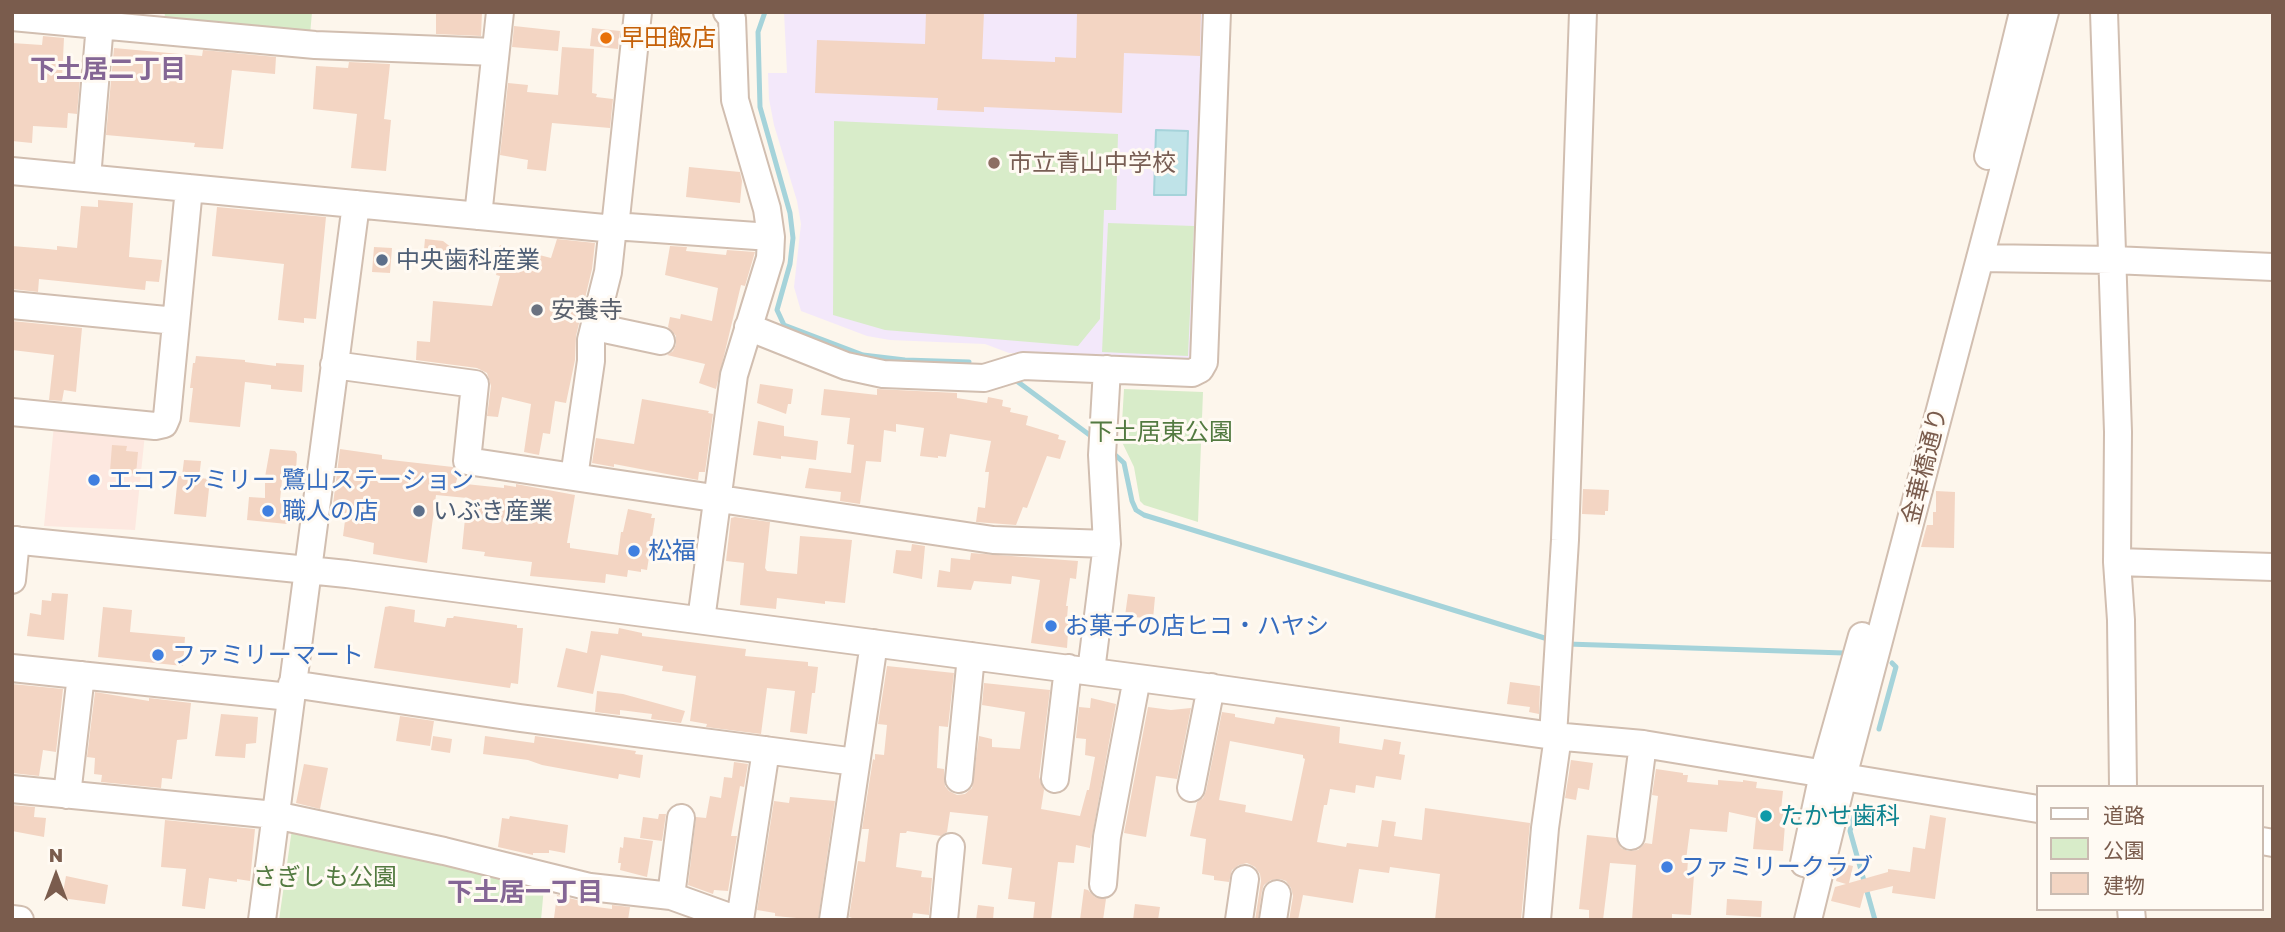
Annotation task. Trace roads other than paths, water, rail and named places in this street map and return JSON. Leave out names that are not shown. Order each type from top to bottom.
[{"type":"street","points":[[478,216],[500,12]]},
{"type":"street","points":[[574,477],[595,327],[608,272],[612,226],[616,218],[638,12]]},
{"type":"street","points":[[701,620],[734,375],[770,258],[771,237],[764,199],[735,100],[732,18],[727,12]]},
{"type":"street","points":[[748,327],[846,366],[883,374],[984,378],[1023,366],[1192,373],[1200,369],[1204,362],[1217,12]]},
{"type":"street","points":[[1537,920],[1555,736],[1565,540],[1583,12]]},
{"type":"street","name":"金華橋通り","points":[[1808,920],[1833,776],[2023,12]]},
{"type":"street","name":"金華橋通り","points":[[1791,920],[1980,258],[2045,12]]},
{"type":"street","points":[[2104,12],[2118,432],[2117,562],[2121,620],[2123,785]]},
{"type":"street","points":[[12,17],[100,18],[315,45],[495,52]]},
{"type":"street","points":[[87,178],[100,18]]},
{"type":"street","points":[[12,171],[604,228],[612,226],[771,237]]},
{"type":"street","points":[[12,412],[155,426],[163,424],[167,417],[189,188]]},
{"type":"street","points":[[262,920],[356,204]]},
{"type":"street","points":[[1980,258],[2273,267]]},
{"type":"street","points":[[12,305],[176,321]]},
{"type":"street","points":[[595,327],[661,341]]},
{"type":"street","points":[[334,365],[475,384],[467,461],[993,540],[1107,544]]},
{"type":"street","points":[[1055,779],[1107,544],[1103,442],[1107,369]]},
{"type":"street","points":[[12,580],[14,540],[308,570],[1211,687],[1555,736],[1643,744],[2036,809]]},
{"type":"street","points":[[2117,562],[2273,567]]},
{"type":"street","points":[[833,920],[874,643]]},
{"type":"street","points":[[959,779],[971,656]]},
{"type":"street","points":[[12,668],[291,691],[856,762]]},
{"type":"street","points":[[67,795],[81,675]]},
{"type":"street","points":[[1103,884],[1107,837],[1137,678]]},
{"type":"street","points":[[1191,788],[1211,687]]},
{"type":"street","points":[[1631,835],[1643,744]]},
{"type":"street","points":[[12,789],[275,815],[444,851],[590,887],[671,896],[739,920],[766,750]]},
{"type":"street","points":[[671,896],[681,818]]},
{"type":"street","points":[[944,920],[951,847]]},
{"type":"street","points":[[1239,920],[1245,879]]},
{"type":"street","points":[[1273,920],[1278,894]]},
{"type":"street","points":[[12,919],[20,920]]},
{"type":"water","points":[[1156,130],[1188,131],[1186,195],[1154,195]]},
{"type":"waterway","points":[[765,12],[758,32],[760,107],[790,213],[793,238],[790,264],[777,310],[784,325],[863,355],[905,360],[969,362]]},
{"type":"waterway","points":[[1018,382],[1095,439]]},
{"type":"waterway","points":[[1111,451],[1124,463],[1132,501],[1136,510],[1144,515],[1551,640]]},
{"type":"waterway","points":[[1567,644],[1844,653]]},
{"type":"waterway","points":[[1879,729],[1896,667],[1892,663]]},
{"type":"waterway","points":[[1855,813],[1850,831],[1875,920]]},
{"type":"place","name":"早田飯店","points":[[606,38]]},
{"type":"place","name":"市立青山中学校","points":[[994,163]]},
{"type":"place","name":"中央歯科産業","points":[[382,260]]},
{"type":"place","name":"安養寺","points":[[537,310]]},
{"type":"place","name":"エコファミリー 鷺山ステーション","points":[[94,480]]},
{"type":"place","name":"職人の店","points":[[268,511]]},
{"type":"place","name":"いぶき産業","points":[[419,511]]},
{"type":"place","name":"松福","points":[[634,551]]},
{"type":"place","name":"お菓子の店ヒコ・ハヤシ","points":[[1051,626]]},
{"type":"place","name":"ファミリーマート","points":[[158,655]]},
{"type":"place","name":"たかせ歯科","points":[[1766,816]]},
{"type":"place","name":"ファミリークラブ","points":[[1667,867]]},
{"type":"district","name":"下土居二丁目","points":[[108,70]]},
{"type":"district","name":"下土居一丁目","points":[[525,893]]},
{"type":"park label","name":"下土居東公園","points":[[1161,432]]},
{"type":"park label","name":"さぎしも公園","points":[[325,877]]}]
